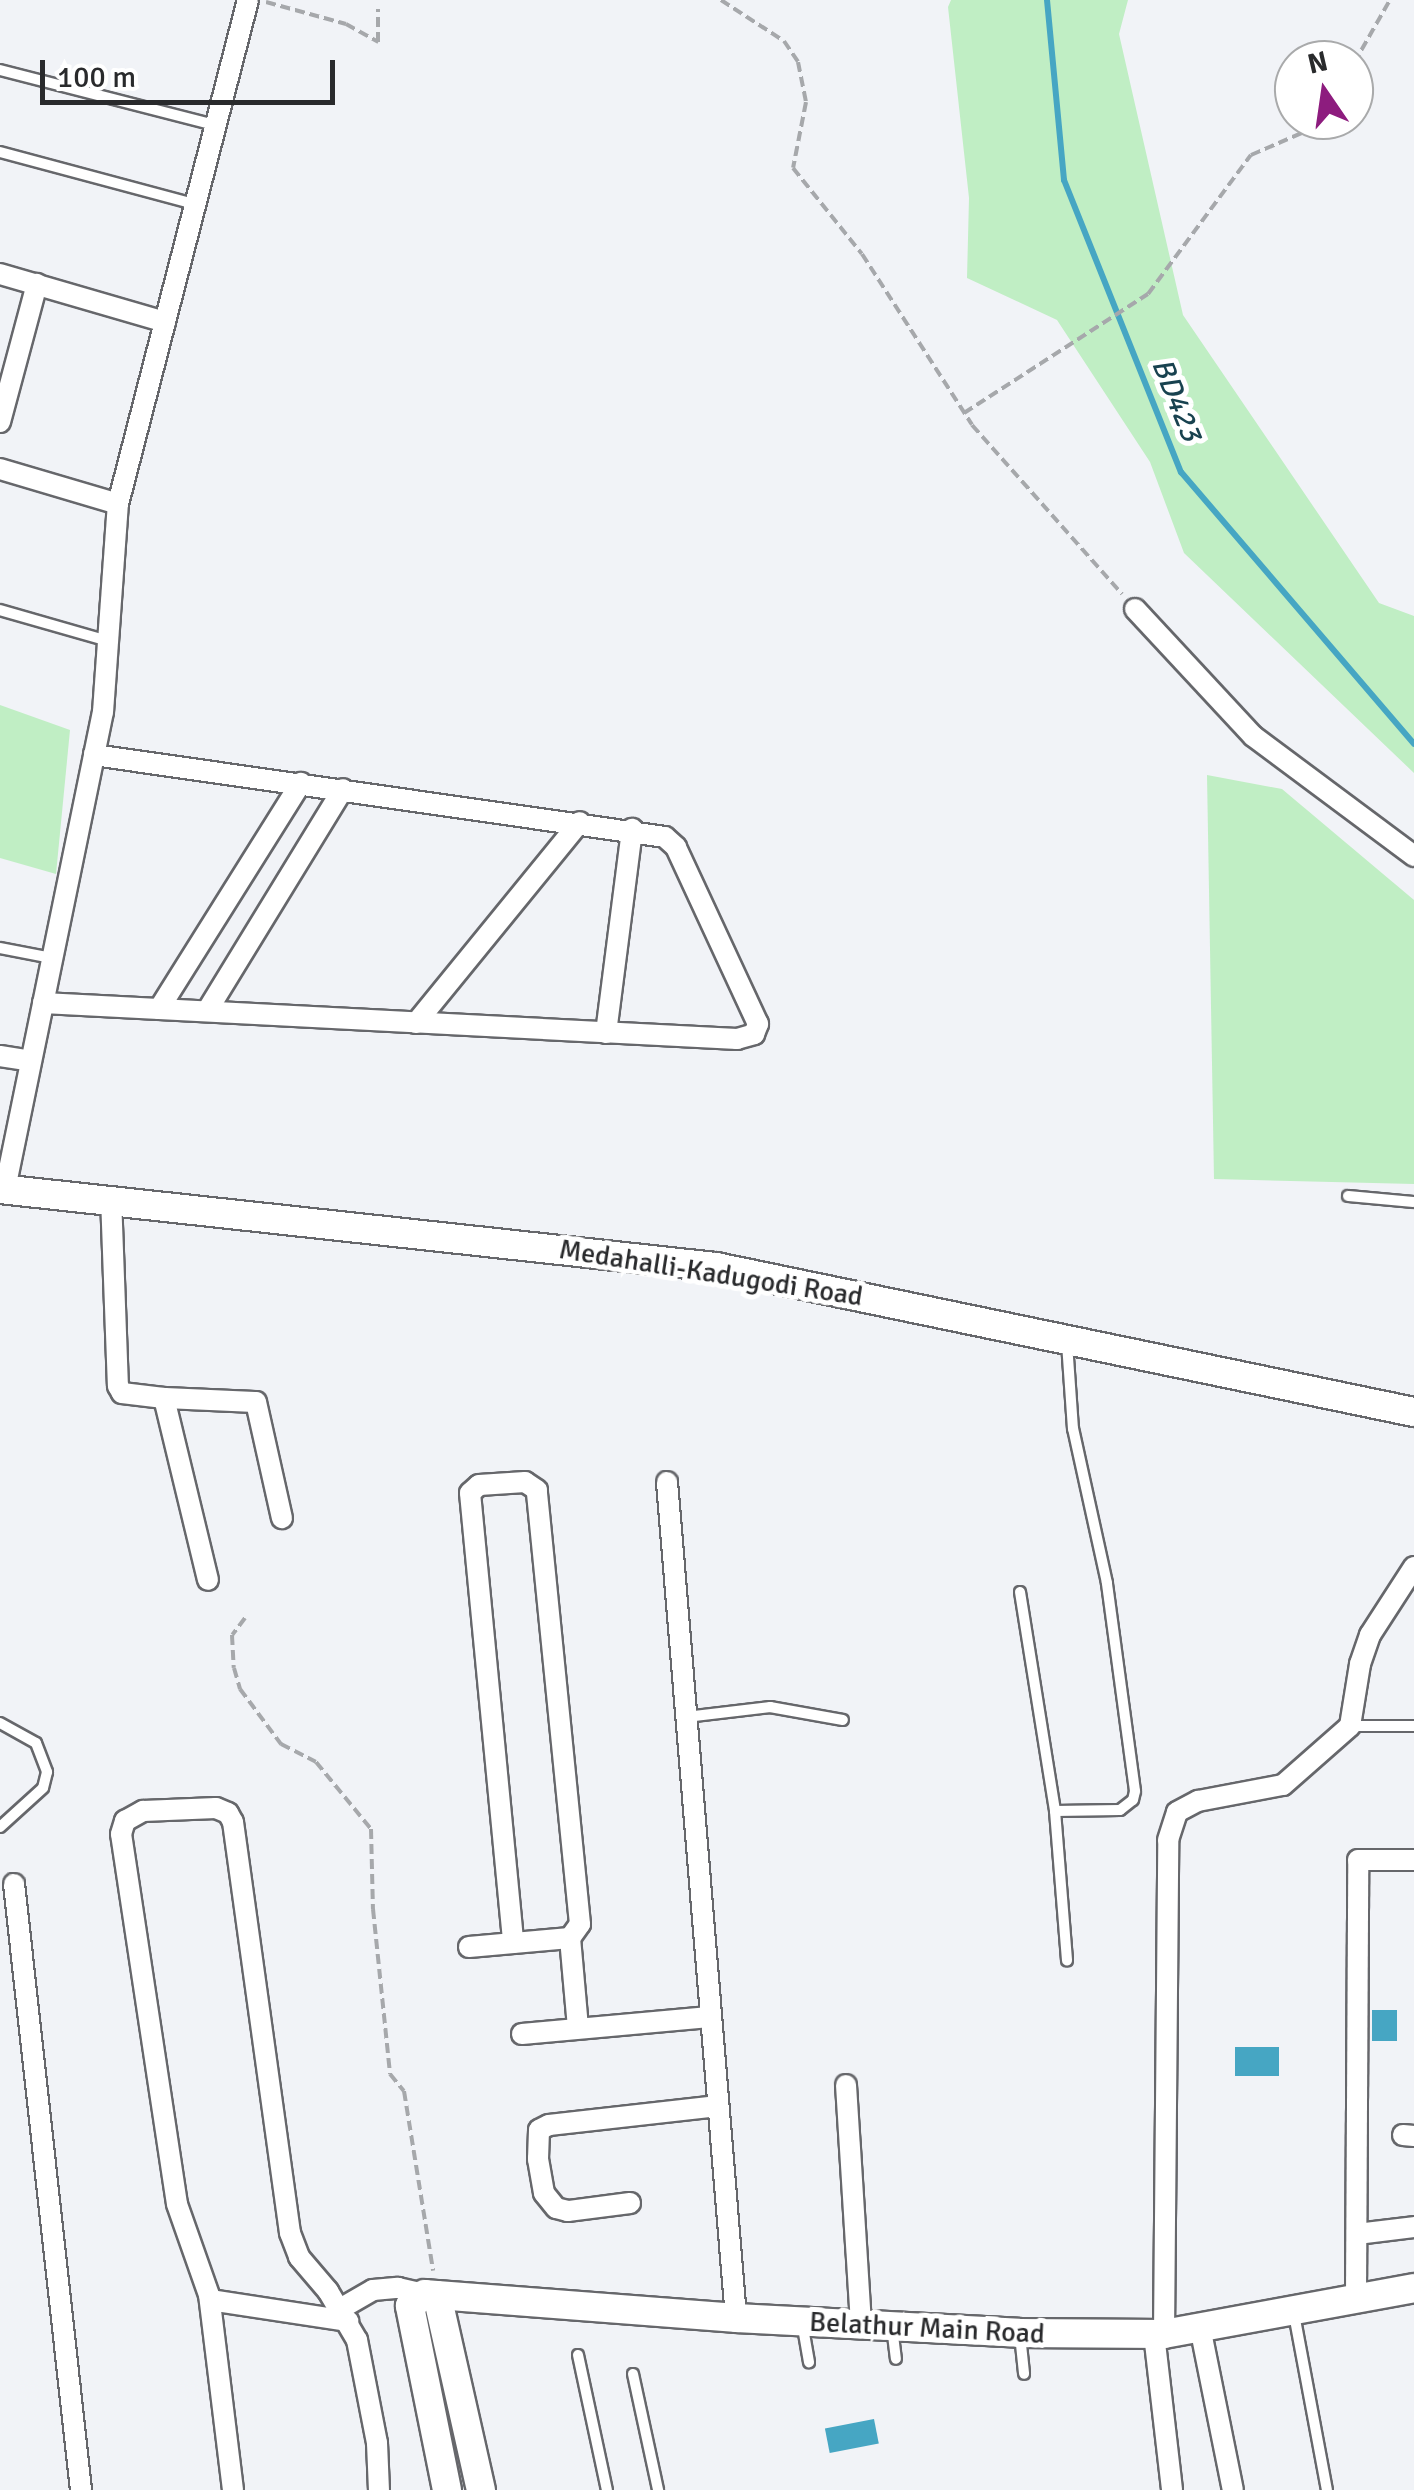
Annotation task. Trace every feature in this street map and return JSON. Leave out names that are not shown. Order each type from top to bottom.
[{"type":"street","points":[[2,1189],[94,754],[108,641],[118,504],[248,0]]},
{"type":"street","points":[[0,274],[166,322]]},
{"type":"street","points":[[0,422],[36,284]]},
{"type":"street","points":[[0,469],[118,504]]},
{"type":"street","points":[[1135,609],[1253,736],[1414,856]]},
{"type":"street","points":[[43,1003],[737,1040],[754,1034],[758,1024],[676,847],[665,837],[632,829],[94,754]]},
{"type":"street","points":[[159,1009],[301,783]]},
{"type":"street","points":[[206,1012],[343,789]]},
{"type":"street","points":[[416,1022],[580,822]]},
{"type":"street","points":[[606,1032],[632,829]]},
{"type":"street","points":[[0,1056],[30,1061]]},
{"type":"street","name":"Medahalli-Kadugodi Road","points":[[2,1189],[111,1197],[716,1267],[1067,1336],[1184,1367],[1414,1412]]},
{"type":"street","points":[[111,1197],[118,1386],[122,1393],[164,1398],[256,1402],[282,1518]]},
{"type":"street","points":[[164,1398],[208,1580]]},
{"type":"street","points":[[513,1943],[470,1493],[479,1486],[525,1482],[537,1490],[580,1924],[570,1938],[578,2028]]},
{"type":"street","points":[[666,1482],[736,2318]]},
{"type":"street","points":[[1172,2490],[1159,2334],[1168,1840],[1177,1812],[1198,1800],[1283,1785],[1350,1726],[1360,1664],[1370,1635],[1414,1568]]},
{"type":"street","points":[[233,2490],[210,2300],[176,2204],[121,1834],[125,1821],[143,1811],[216,1808],[228,1813],[233,1822],[290,2233],[299,2257],[344,2315],[365,2376],[377,2443],[379,2490]]},
{"type":"street","points":[[1356,2298],[1358,1860],[1414,1860]]},
{"type":"street","points":[[14,1884],[82,2490]]},
{"type":"street","points":[[470,1947],[570,1938]]},
{"type":"street","points":[[522,2034],[709,2017]]},
{"type":"street","points":[[846,2085],[861,2324]]},
{"type":"street","points":[[630,2203],[568,2211],[556,2208],[544,2194],[538,2159],[540,2130],[549,2125],[718,2106]]},
{"type":"street","points":[[1357,2234],[1414,2227]]},
{"type":"street","points":[[210,2300],[344,2315],[373,2290],[398,2288],[431,2295]]},
{"type":"street","name":"Belathur Main Road","points":[[431,2295],[802,2322],[1019,2333],[1159,2334],[1414,2288]]},
{"type":"street","points":[[431,2295],[410,2306],[447,2490]]},
{"type":"street","points":[[431,2295],[481,2490]]},
{"type":"street","points":[[1200,2326],[1233,2490]]},
{"type":"lane","points":[[0,70],[214,125]]},
{"type":"lane","points":[[0,152],[194,204]]},
{"type":"lane","points":[[0,610],[108,641]]},
{"type":"lane","points":[[0,948],[52,958]]},
{"type":"lane","points":[[1348,1196],[1414,1202]]},
{"type":"lane","points":[[1055,1811],[1120,1810],[1130,1803],[1135,1791],[1107,1584],[1073,1429],[1067,1336]]},
{"type":"lane","points":[[1020,1592],[1055,1811],[1067,1961]]},
{"type":"lane","points":[[685,1718],[770,1707],[843,1720]]},
{"type":"lane","points":[[0,1723],[36,1744],[47,1772],[43,1788],[0,1827]]},
{"type":"lane","points":[[1350,1726],[1414,1726]]},
{"type":"lane","points":[[1293,2308],[1327,2490]]},
{"type":"lane","points":[[802,2322],[810,2362]]},
{"type":"lane","points":[[892,2326],[896,2359]]},
{"type":"lane","points":[[1019,2333],[1024,2374]]},
{"type":"lane","points":[[578,2355],[607,2490]]},
{"type":"lane","points":[[632,2374],[658,2490]]},
{"type":"path","points":[[256,0],[346,24],[378,42],[378,9]]},
{"type":"path","points":[[721,0],[784,41],[798,62],[806,102],[792,168],[862,254],[964,413],[1135,609]]},
{"type":"path","points":[[1367,40],[1390,0]]},
{"type":"path","points":[[964,413],[1148,294],[1250,155],[1285,140]]},
{"type":"path","points":[[245,1618],[232,1635],[240,1689],[281,1744],[316,1762],[370,1829],[373,1909],[390,2074],[404,2091],[431,2295]]},
{"type":"green space","points":[[951,0],[1128,0],[1119,34],[1183,315],[1379,603],[1414,616],[1414,773],[1184,553],[1150,462],[1057,320],[967,278],[969,198],[948,7]]},
{"type":"green space","points":[[0,705],[70,730],[56,874],[0,858]]},
{"type":"green space","points":[[1207,775],[1282,789],[1414,900],[1414,1184],[1214,1179]]},
{"type":"water","points":[[1372,2010],[1397,2010],[1397,2041],[1372,2041]]},
{"type":"water","points":[[1235,2047],[1279,2047],[1279,2076],[1235,2076]]},
{"type":"water","points":[[874,2419],[879,2444],[830,2453],[825,2429]]},
{"type":"waterway","name":"BD423","points":[[1047,0],[1064,180],[1181,472],[1414,744]]}]
